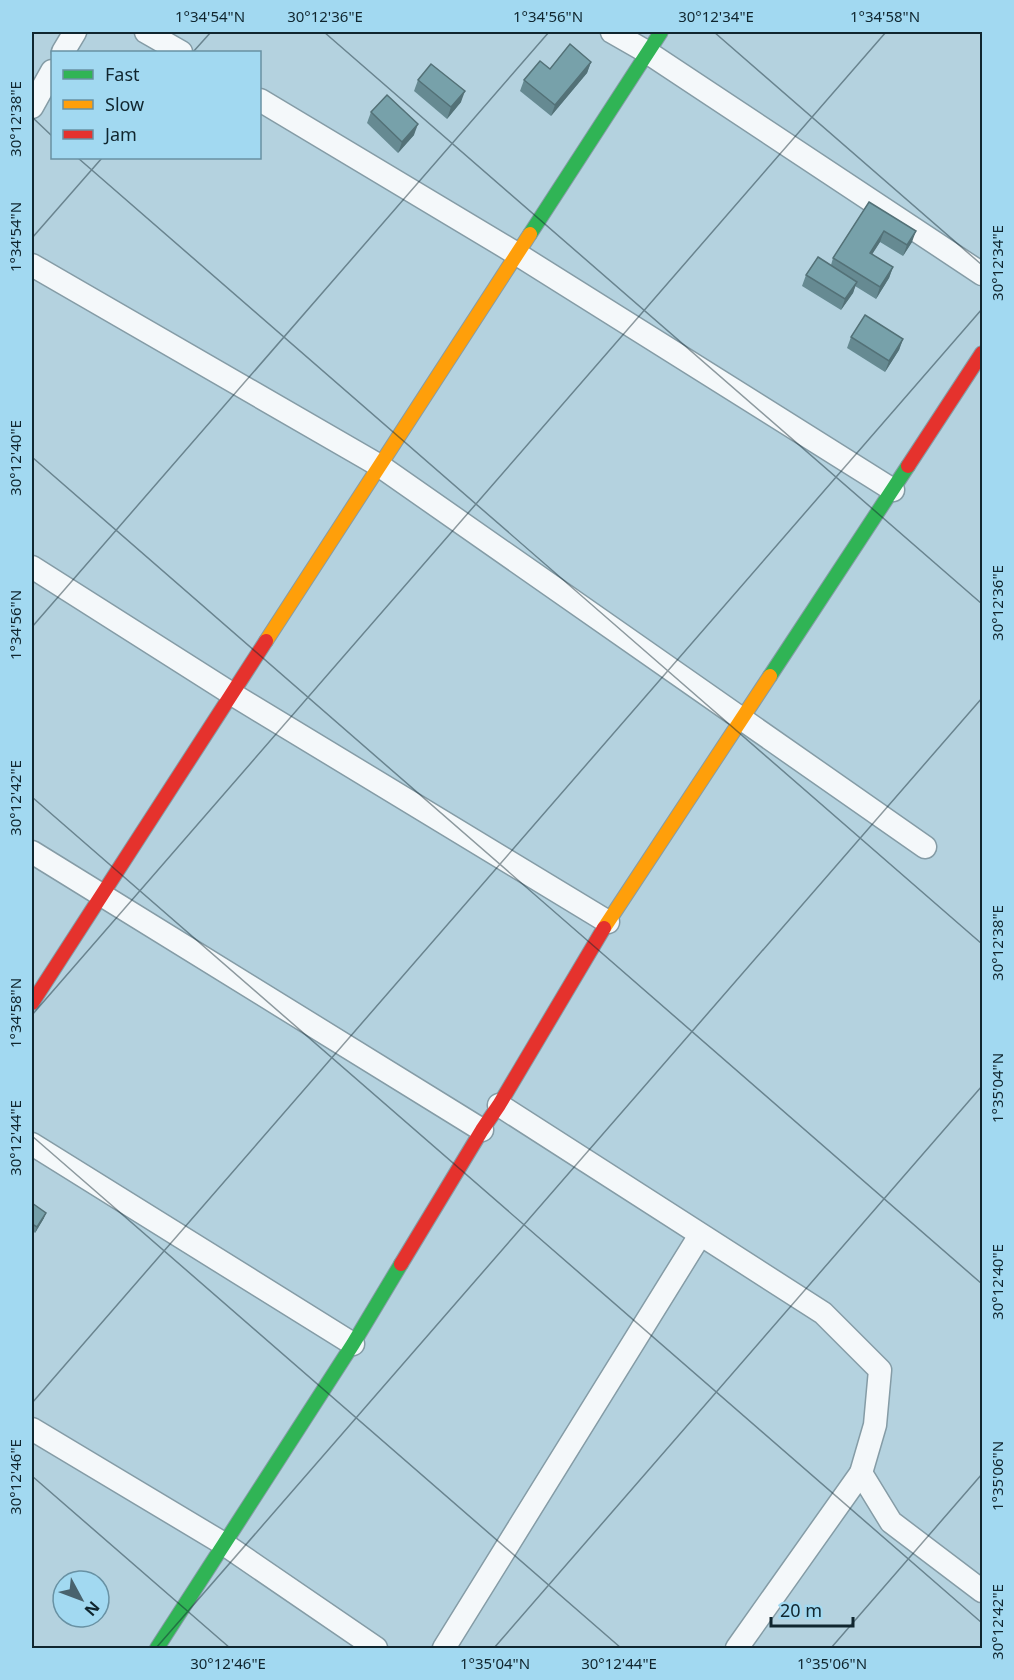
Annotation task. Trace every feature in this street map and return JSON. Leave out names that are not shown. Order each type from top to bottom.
[{"type":"street","points":[[64,51],[75,32]]},
{"type":"street","points":[[146,32],[179,51]]},
{"type":"street","points":[[612,32],[647,52],[982,274]]},
{"type":"street","points":[[32,1003],[661,32]]},
{"type":"street","points":[[32,108],[51,72]]},
{"type":"street","points":[[261,101],[517,254],[893,490]]},
{"type":"street","points":[[32,265],[380,466],[925,847]]},
{"type":"street","points":[[157,1648],[353,1344],[608,922],[982,353]]},
{"type":"street","points":[[32,567],[232,694],[608,922]]},
{"type":"street","points":[[32,852],[482,1130]]},
{"type":"street","points":[[499,1105],[823,1313],[880,1370],[875,1425],[861,1473],[737,1648]]},
{"type":"street","points":[[32,1144],[353,1344]]},
{"type":"street","points":[[444,1648],[699,1235]]},
{"type":"street","points":[[32,1429],[224,1544],[376,1648]]},
{"type":"street","points":[[861,1473],[891,1522],[982,1591]]},
{"type":"building","points":[[570,44],[591,62],[555,105],[524,80],[540,61],[550,69]]},
{"type":"building","points":[[431,64],[465,91],[451,107],[418,80]]},
{"type":"building","points":[[387,95],[418,124],[402,142],[371,112]]},
{"type":"building","points":[[869,202],[916,231],[907,245],[884,231],[870,253],[893,267],[880,287],[833,258]]},
{"type":"building","points":[[818,257],[857,282],[845,299],[806,275]]},
{"type":"building","points":[[865,315],[903,339],[889,361],[851,337]]},
{"type":"building","points":[[32,1203],[46,1213],[37,1227],[32,1224]]},
{"type":"traffic: fast","points":[[530,234],[661,32]]},
{"type":"traffic: fast","points":[[770,676],[908,466]]},
{"type":"traffic: fast","points":[[157,1648],[353,1344],[401,1264]]},
{"type":"traffic: slow","points":[[266,641],[530,234]]},
{"type":"traffic: slow","points":[[604,928],[770,676]]},
{"type":"traffic: jam","points":[[908,466],[982,353]]},
{"type":"traffic: jam","points":[[32,1003],[266,641]]},
{"type":"traffic: jam","points":[[401,1264],[604,928]]}]
